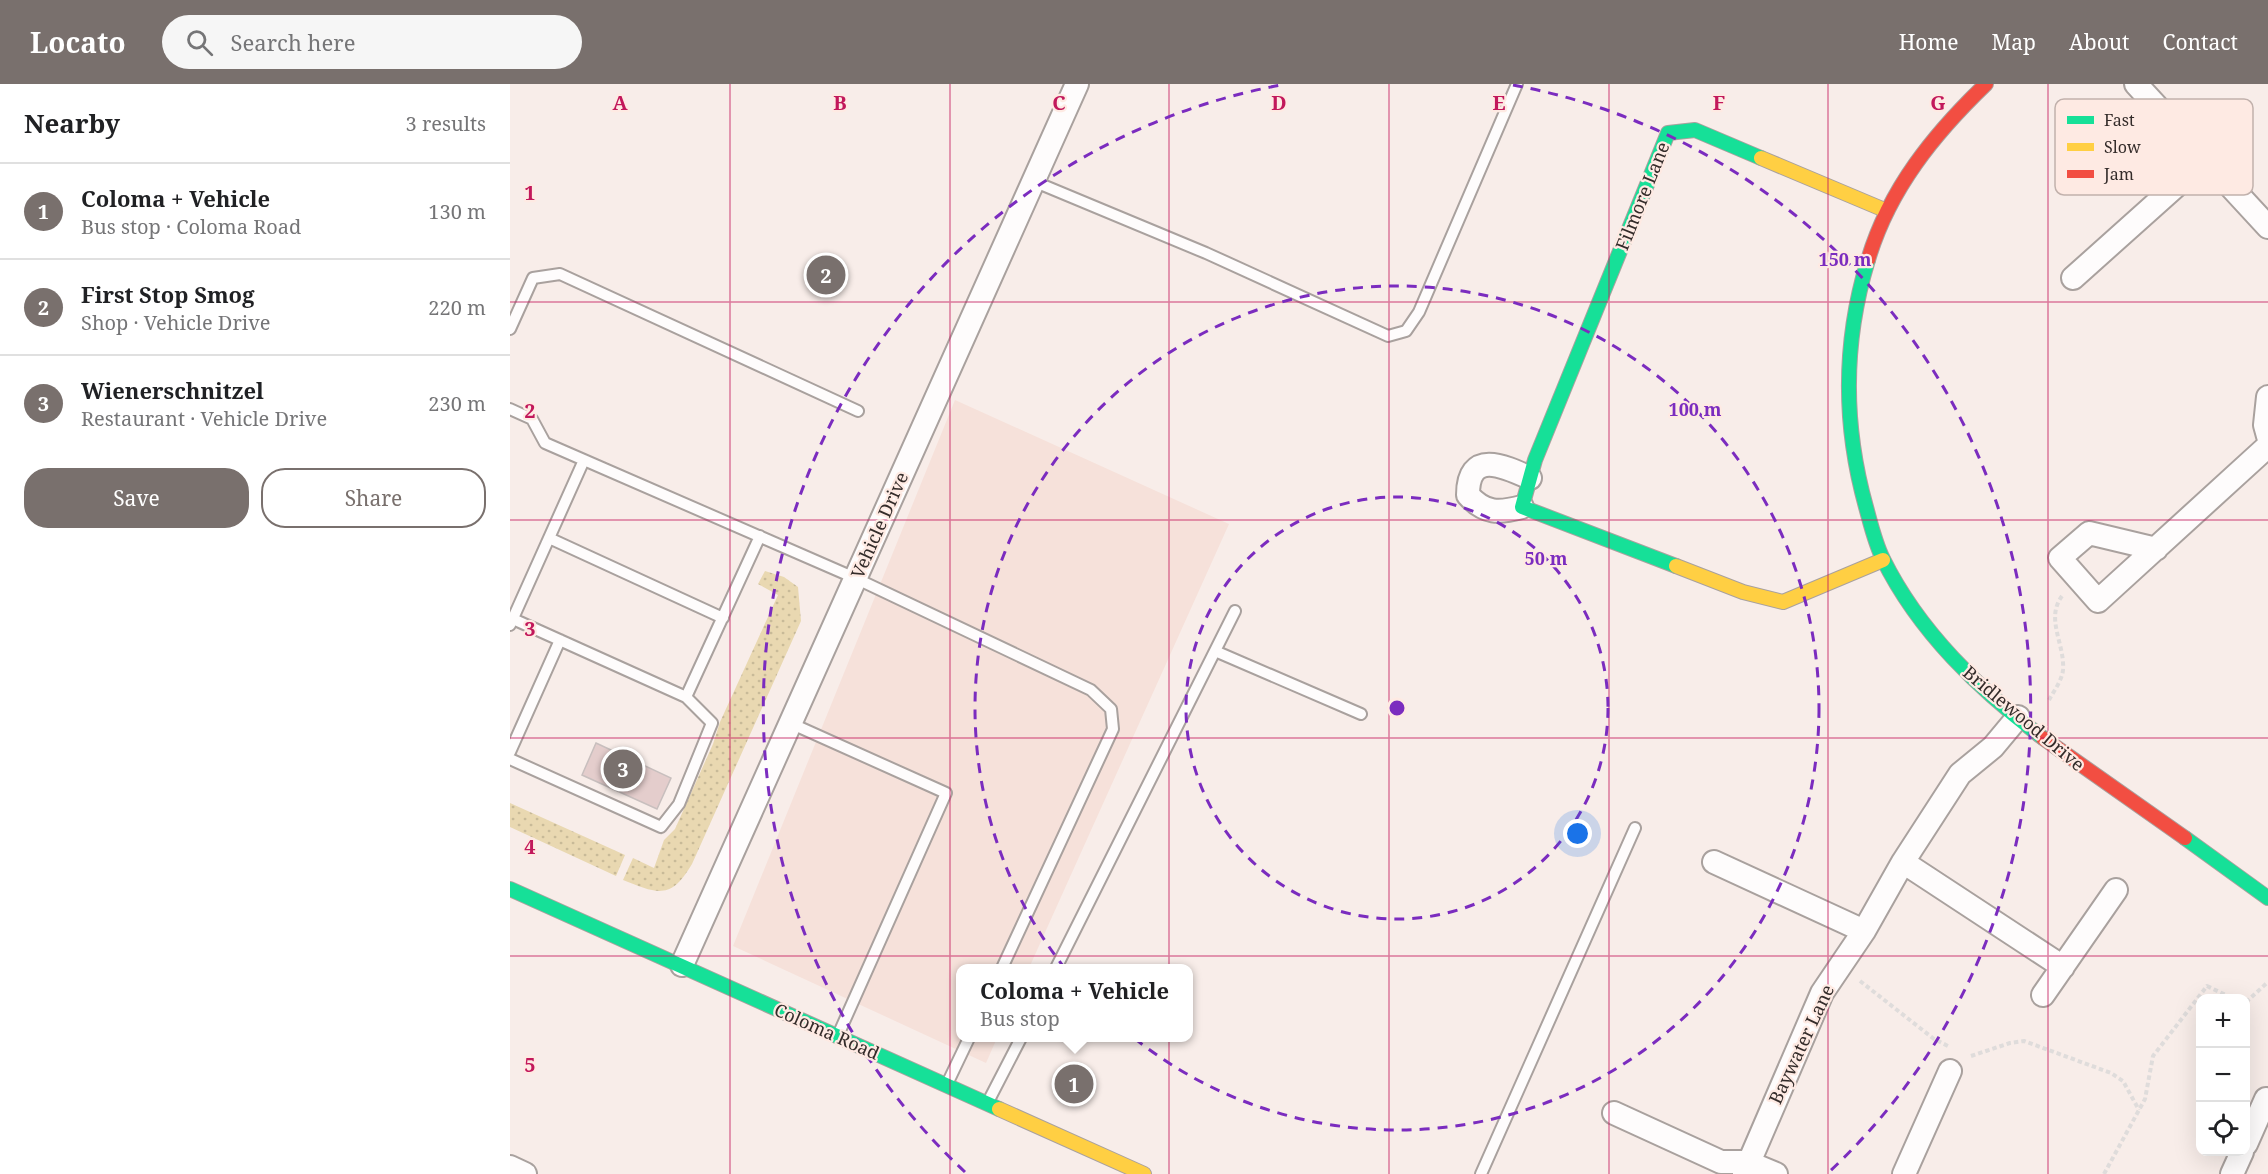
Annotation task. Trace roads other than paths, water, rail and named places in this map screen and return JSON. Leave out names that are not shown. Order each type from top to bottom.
[{"type":"street","name":"Vehicle Drive","points":[[682,965],[1077,84]]},
{"type":"street","name":"Bridlewood Drive","points":[[1986,84],[1927,147],[1887,211],[1861,278],[1848,352],[1847,383],[1853,451],[1861,495],[1883,560],[1917,613],[1953,657],[2018,717],[2054,747],[2233,871],[2268,898]]},
{"type":"street","points":[[2136,84],[2150,99]]},
{"type":"street","name":"Filmore Lane","points":[[1522,507],[1535,460],[1668,132],[1695,130],[1887,211]]},
{"type":"street","points":[[2073,278],[2166,195]]},
{"type":"street","points":[[2238,195],[2268,228]]},
{"type":"street","points":[[2268,397],[2265,426],[2268,436]]},
{"type":"street","points":[[2156,549],[2089,533],[2061,558],[2098,601],[2156,549],[2268,446]]},
{"type":"street","points":[[1530,478],[1502,466],[1486,464],[1475,470],[1469,483],[1468,495],[1483,509],[1506,512],[1522,507],[1743,592],[1783,602],[1883,560]]},
{"type":"street","name":"Baywater Lane","points":[[1746,1168],[1822,993],[1864,931],[1903,862],[1960,774],[1993,747],[2018,717]]},
{"type":"street","points":[[1714,862],[1864,931]]},
{"type":"street","points":[[1903,862],[2063,967]]},
{"type":"street","name":"Coloma Road","points":[[510,889],[1144,1174]]},
{"type":"street","points":[[2043,995],[2116,890]]},
{"type":"street","points":[[1904,1174],[1956,1062]]},
{"type":"street","points":[[2250,1135],[2266,1100]]},
{"type":"street","points":[[1614,1113],[1721,1162],[1776,1174]]},
{"type":"street","points":[[2232,1174],[2240,1156]]},
{"type":"street","points":[[510,1167],[525,1174]]},
{"type":"lane","points":[[1033,182],[1217,258],[1388,336],[1406,331],[1419,312],[1517,84]]},
{"type":"lane","points":[[510,329],[533,278],[560,274],[858,411]]},
{"type":"lane","points":[[510,409],[532,419],[545,443],[855,578],[1091,690],[1111,709],[1113,729],[1004,964]]},
{"type":"lane","points":[[510,759],[661,826],[679,804],[712,723],[686,697],[560,640],[511,622],[584,460]]},
{"type":"lane","points":[[686,697],[760,536]]},
{"type":"lane","points":[[549,538],[723,618]]},
{"type":"lane","points":[[1058,964],[1235,611]]},
{"type":"lane","points":[[510,752],[560,640]]},
{"type":"lane","points":[[1215,651],[1361,714]]},
{"type":"lane","points":[[790,723],[946,793],[837,1036]]},
{"type":"lane","points":[[1481,1174],[1635,828]]},
{"type":"lane","points":[[946,1085],[967,1042]]},
{"type":"lane","points":[[988,1103],[1019,1042]]},
{"type":"place","name":"First Stop Smog","points":[[826,275]]},
{"type":"place","name":"Wienerschnitzel","points":[[623,769]]},
{"type":"place","name":"Coloma + Vehicle","points":[[1074,1084]]}]
